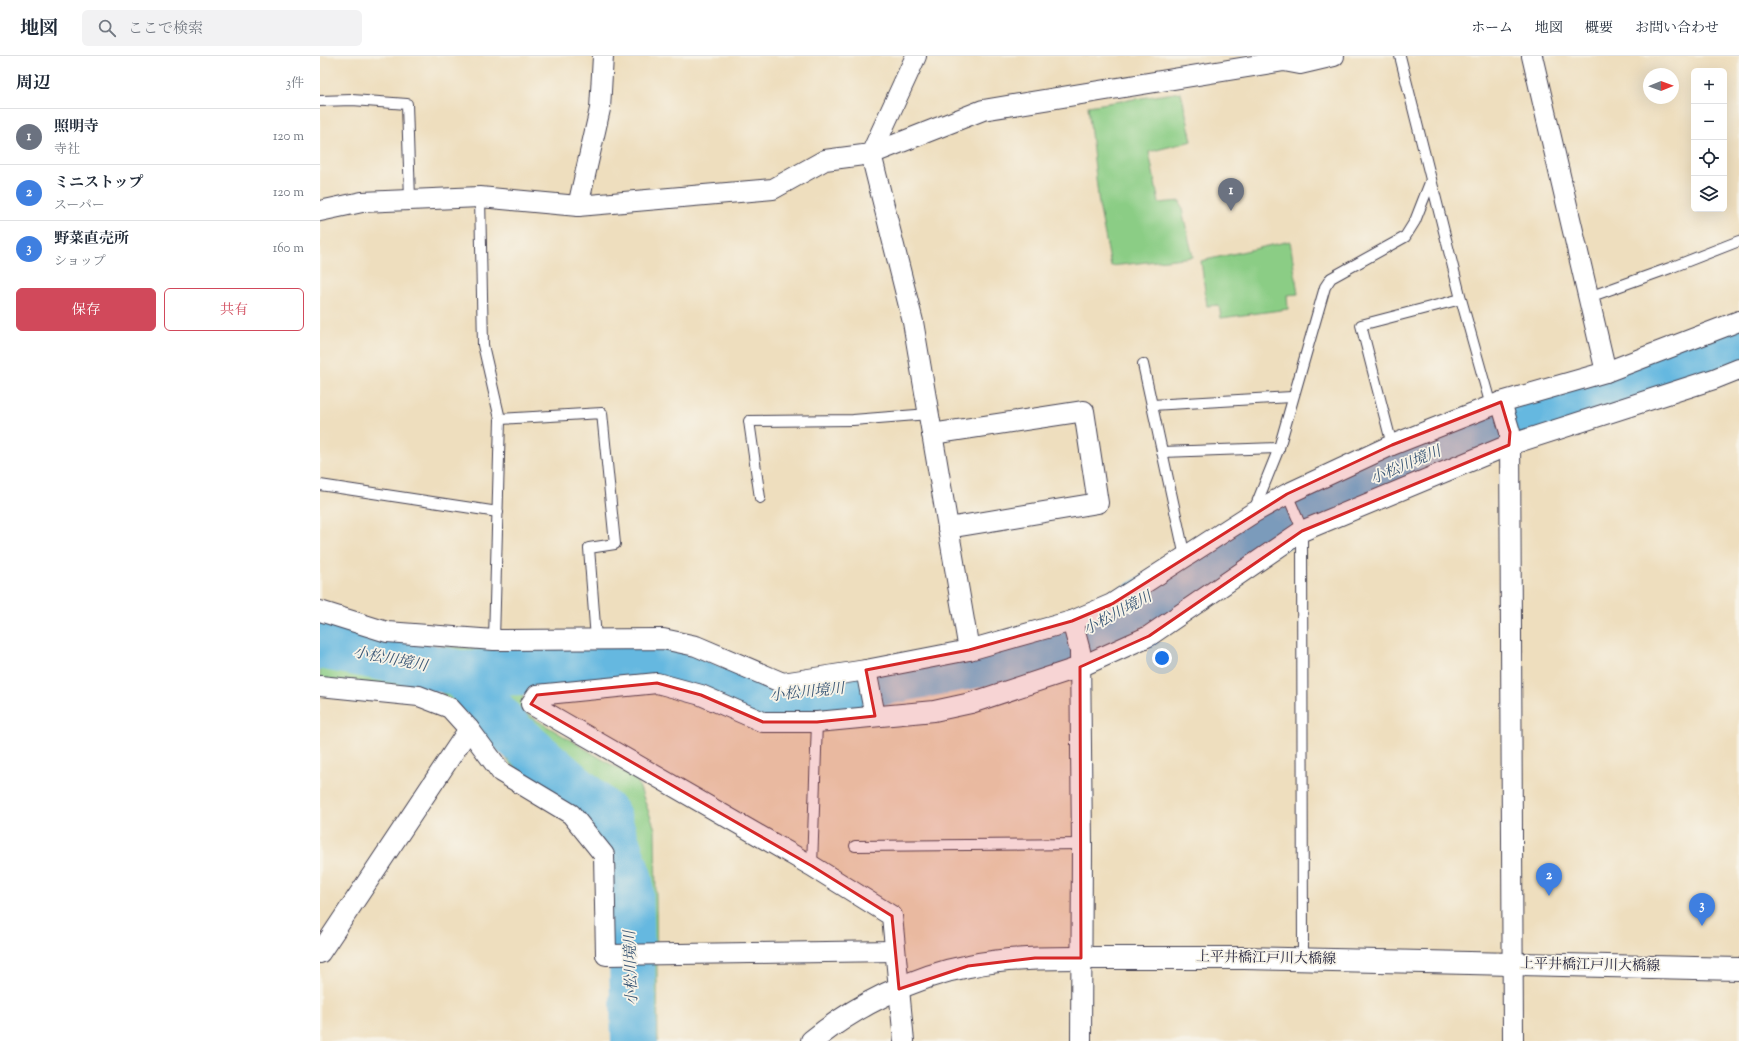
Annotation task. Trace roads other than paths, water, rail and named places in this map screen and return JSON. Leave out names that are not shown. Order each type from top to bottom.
[{"type":"street","points":[[578,206],[600,109],[603,56]]},
{"type":"street","points":[[916,56],[871,154],[913,322],[969,650]]},
{"type":"street","points":[[320,211],[362,202],[480,197],[578,206],[773,189],[825,160],[871,154],[983,110],[1290,60],[1300,64],[1334,56]]},
{"type":"street","points":[[1532,56],[1606,372]]},
{"type":"street","points":[[320,611],[387,632],[494,640],[663,639],[696,646],[783,683],[870,692],[934,711],[972,703],[1080,659],[1149,636],[1301,527],[1503,420],[1606,372],[1739,321]]},
{"type":"street","points":[[904,1041],[892,916],[812,866],[531,704],[537,696],[657,683],[701,695],[763,722],[817,722],[870,692],[969,650],[1072,621],[1112,604],[1253,513],[1289,498],[1392,445],[1503,420],[1714,379],[1739,369]]},
{"type":"street","points":[[932,434],[1084,411],[1098,503],[948,528]]},
{"type":"street","points":[[1503,420],[1513,964],[1513,1041]]},
{"type":"street","points":[[1072,621],[1080,659],[1082,844],[1081,1041]]},
{"type":"street","points":[[320,686],[419,696],[450,708],[469,729],[501,772],[571,814],[604,855],[606,955],[895,951]]},
{"type":"street","points":[[320,952],[469,729]]},
{"type":"street","name":"上平井橋江戸川大橋線","points":[[812,1041],[859,1008],[899,989],[937,974],[968,966],[1035,958],[1303,959],[1739,969]]},
{"type":"lane","points":[[1400,56],[1461,298],[1503,420]]},
{"type":"lane","points":[[320,101],[352,100],[407,104],[410,200]]},
{"type":"lane","points":[[1253,513],[1279,448],[1292,397],[1325,288],[1331,278],[1404,237],[1415,221],[1431,180]]},
{"type":"lane","points":[[480,197],[483,345],[500,419],[494,640]]},
{"type":"lane","points":[[1589,297],[1739,241]]},
{"type":"lane","points":[[1392,445],[1361,325],[1461,298]]},
{"type":"lane","points":[[1143,364],[1185,557]]},
{"type":"lane","points":[[1152,405],[1292,397]]},
{"type":"lane","points":[[500,419],[602,413],[615,544],[589,548],[596,639]]},
{"type":"lane","points":[[760,498],[749,421],[853,420],[929,414]]},
{"type":"lane","points":[[1162,452],[1279,448]]},
{"type":"lane","points":[[320,485],[498,512]]},
{"type":"lane","points":[[1289,498],[1301,527],[1303,959]]},
{"type":"lane","points":[[812,866],[817,722]]},
{"type":"lane","points":[[855,846],[1082,844]]},
{"type":"waterway","name":"小松川境川","points":[[320,646],[460,673],[545,672],[639,660],[720,690],[773,699],[832,692],[1051,651],[1268,533],[1405,464],[1739,345]]},
{"type":"waterway","name":"小松川境川","points":[[460,673],[512,733],[607,815],[630,880],[634,1041]]},
{"type":"place","name":"照明寺","points":[[1231,211]]},
{"type":"place","name":"ミニストップ","points":[[1549,896]]},
{"type":"place","name":"野菜直売所","points":[[1702,926]]}]
